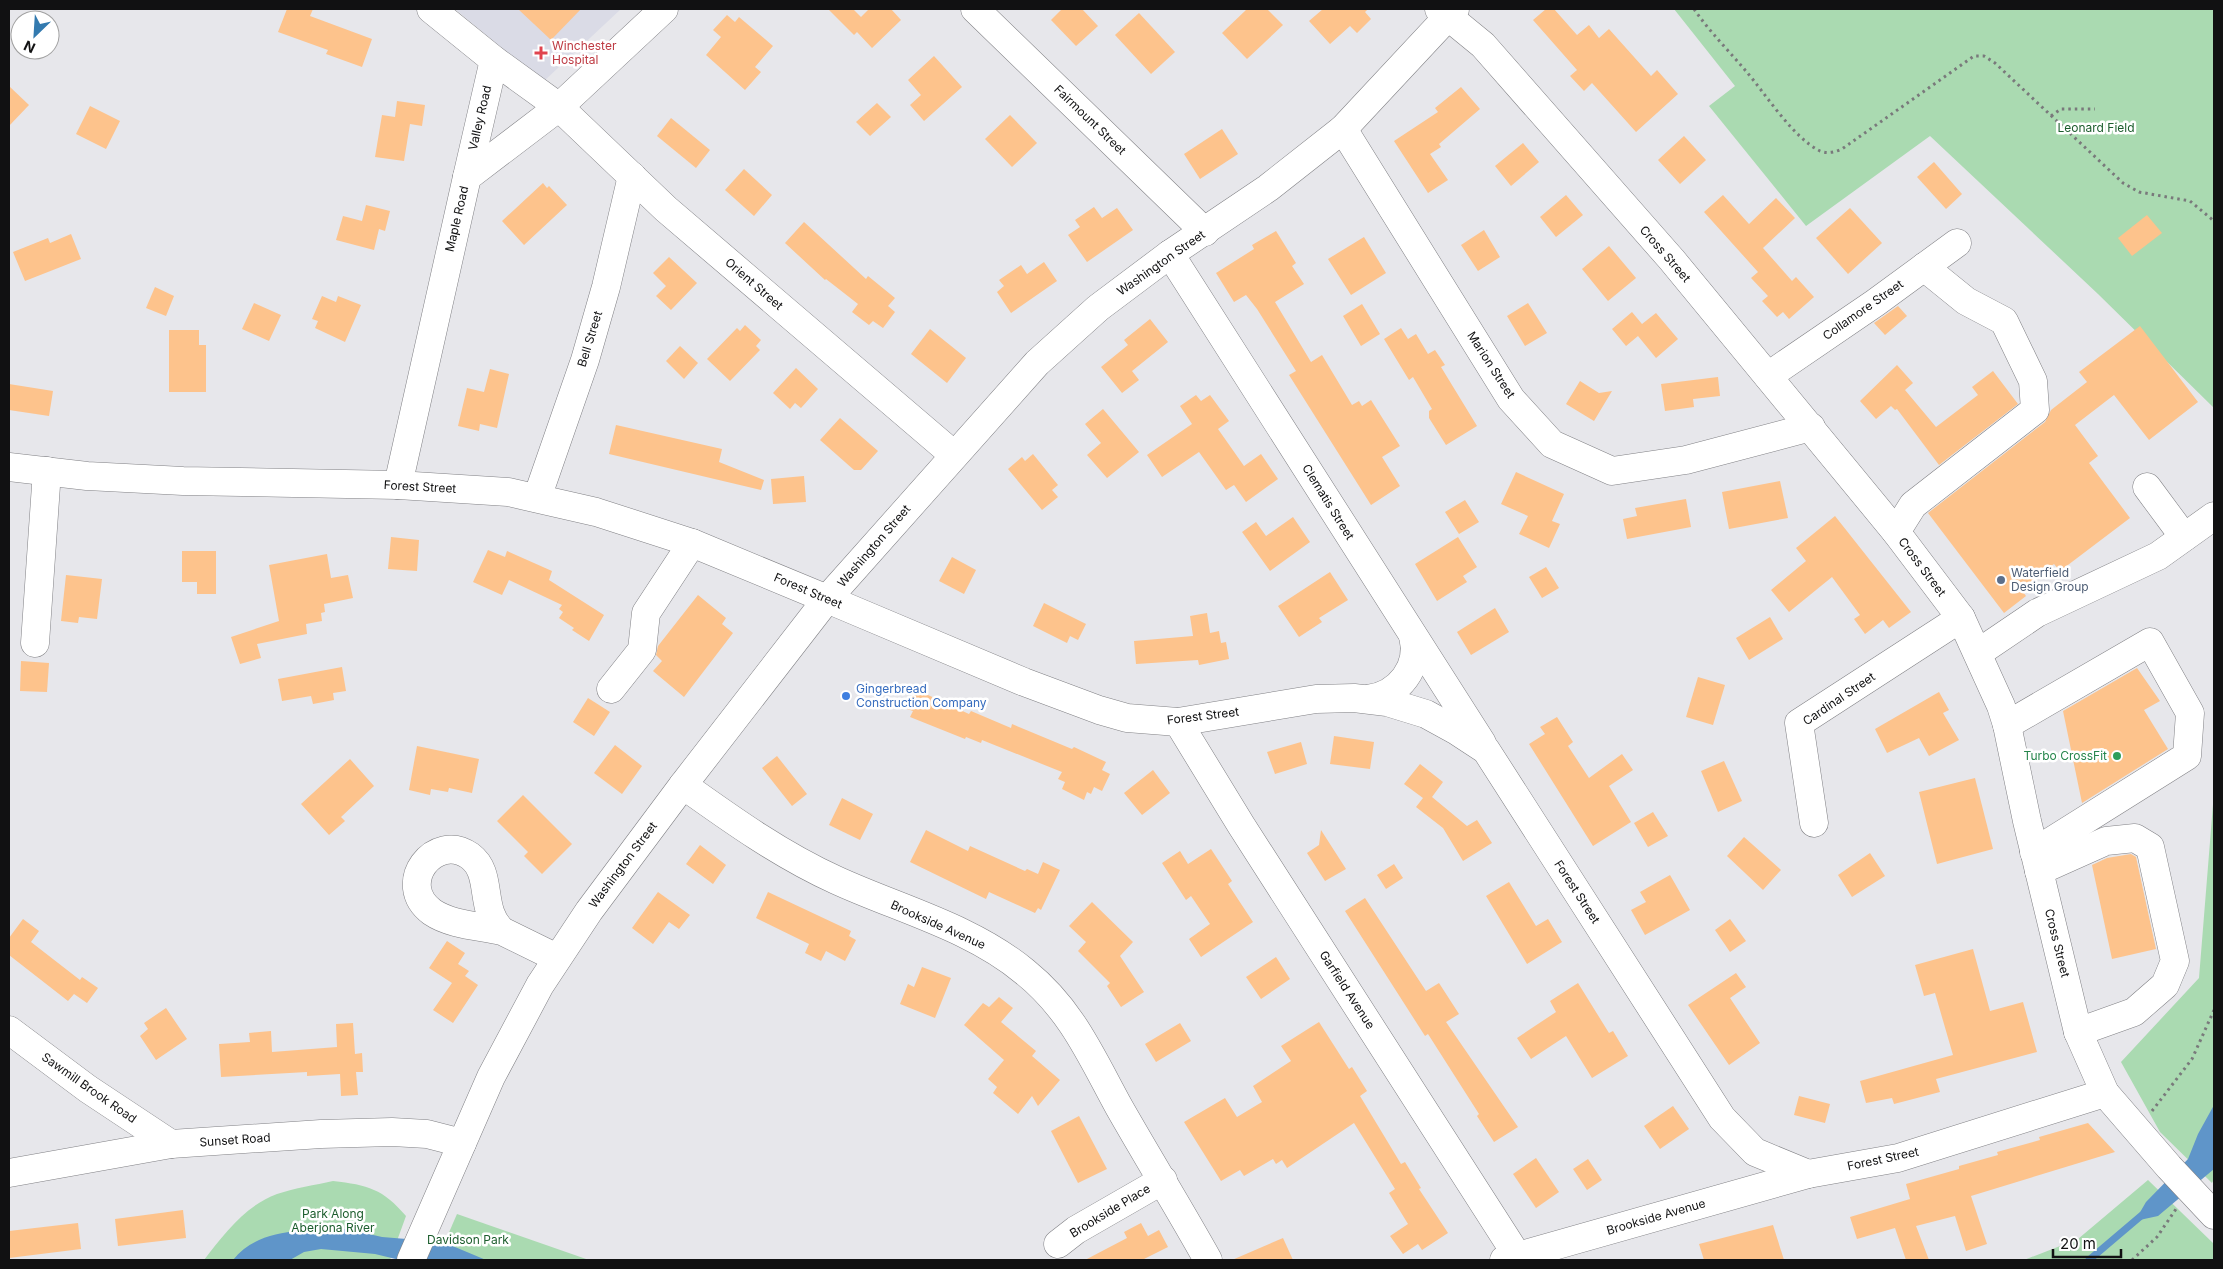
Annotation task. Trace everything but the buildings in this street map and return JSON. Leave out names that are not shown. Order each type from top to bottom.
[{"type":"street","points":[[431,9],[494,60],[559,107]]},
{"type":"street","name":"Maple Road","points":[[398,485],[467,177],[559,107],[664,9]]},
{"type":"street","name":"Fairmount Street","points":[[975,9],[1205,232]]},
{"type":"street","name":"Washington Street","points":[[411,1260],[506,1046],[557,958],[589,911],[682,785],[827,600],[1014,387],[1044,357],[1098,308],[1170,254],[1268,188],[1342,129],[1448,11]]},
{"type":"street","name":"Cross Street","points":[[1448,11],[1483,45],[1672,260],[1896,532],[1961,618],[2001,706],[2007,725],[2037,862],[2078,1032],[2105,1093],[2191,1192],[2214,1215]]},
{"type":"street","name":"Valley Road","points":[[467,177],[494,60]]},
{"type":"street","name":"Orient Street","points":[[559,107],[666,209],[954,455]]},
{"type":"street","name":"Marion Street","points":[[1342,129],[1511,399],[1552,444],[1612,471],[1686,460],[1811,427]]},
{"type":"street","name":"Bell Street","points":[[537,498],[585,360],[606,287],[632,176]]},
{"type":"street","name":"Collamore Street","points":[[1768,376],[1957,243]]},
{"type":"street","name":"Clematis Street","points":[[1170,254],[1486,750]]},
{"type":"street","points":[[1896,532],[1913,505],[2035,410],[2033,381],[2004,321],[1966,301],[1924,267]]},
{"type":"street","name":"Forest Street","points":[[9,467],[183,481],[398,485],[508,492],[537,498],[596,512],[692,543],[1024,682],[1091,708],[1127,718],[1178,722],[1316,699],[1341,697],[1387,702],[1426,714],[1486,750],[1722,1118],[1755,1152],[1808,1174],[1898,1158],[2105,1093]]},
{"type":"street","points":[[35,643],[47,471]]},
{"type":"street","points":[[2147,487],[2184,537]]},
{"type":"street","points":[[1978,653],[2037,613],[2158,556],[2214,516]]},
{"type":"street","points":[[611,688],[642,650],[646,613],[692,543]]},
{"type":"street","name":"Cardinal Street","points":[[1814,823],[1799,724],[1961,618]]},
{"type":"street","points":[[1368,699],[1392,690],[1406,676],[1416,652],[1414,636]]},
{"type":"street","points":[[2007,725],[2150,642],[2190,714],[2187,756],[2037,862]]},
{"type":"street","name":"Garfield Avenue","points":[[1178,722],[1511,1258]]},
{"type":"street","name":"Brookside Avenue","points":[[682,785],[764,841],[809,867],[980,942],[1025,972],[1057,1004],[1080,1033],[1119,1106],[1208,1260]]},
{"type":"street","points":[[2037,862],[2106,841],[2135,838],[2150,847],[2175,961],[2165,985],[2134,1012],[2078,1032]]},
{"type":"street","points":[[502,931],[557,958]]},
{"type":"street","name":"Sawmill Brook Road","points":[[9,1030],[88,1089],[170,1144]]},
{"type":"street","name":"Sunset Road","points":[[9,1173],[170,1144],[321,1134],[392,1132],[427,1134],[462,1143]]},
{"type":"street","name":"Brookside Avenue","points":[[1511,1258],[1808,1174]]},
{"type":"street","name":"Brookside Place","points":[[1058,1244],[1076,1230],[1163,1180]]},
{"type":"path","points":[[1694,9],[1710,32],[1794,129],[1822,151],[1831,153],[1842,149],[1974,56],[1984,56],[1995,63],[2124,183],[2139,192],[2190,201],[2214,221]]},
{"type":"path","points":[[2051,116],[2062,109],[2095,109]]},
{"type":"path","points":[[2137,1131],[2192,1059],[2214,1010]]},
{"type":"path","points":[[2132,1260],[2157,1237],[2191,1192]]},
{"type":"shaded area","name":"Winchester Hospital","points":[[455,9],[621,9],[543,82]]},
{"type":"green space","name":"Leonard Field","points":[[1674,9],[2214,9],[2214,408],[2098,294],[1930,136],[1806,226],[1709,106],[1735,86]]},
{"type":"green space","points":[[2214,792],[2214,1179],[2212,1183],[2160,1132],[2121,1062],[2199,978]]},
{"type":"green space","points":[[2148,1180],[2214,1244],[2214,1260],[2024,1260],[2078,1239]]},
{"type":"green space","name":"Park Along Aberjona River","points":[[333,1181],[356,1184],[374,1190],[390,1200],[406,1216],[390,1260],[204,1260],[219,1240],[245,1213],[265,1199],[291,1190]]},
{"type":"green space","name":"Davidson Park","points":[[457,1214],[589,1260],[437,1260]]},
{"type":"water","points":[[2214,1105],[2214,1169],[2158,1216],[2135,1221],[2146,1202],[2188,1159],[2198,1134]]},
{"type":"water","points":[[347,1229],[382,1237],[443,1242],[486,1260],[400,1260],[375,1254],[321,1249],[304,1252],[290,1260],[233,1260],[256,1241],[270,1236],[285,1232]]},
{"type":"waterway","points":[[2089,1260],[2142,1215]]},
{"type":"place","name":"Winchester Hospital","points":[[541,53]]},
{"type":"place","name":"Waterfield Design Group","points":[[2001,580]]},
{"type":"place","name":"Gingerbread Construction Company","points":[[846,696]]},
{"type":"place","name":"Turbo CrossFit","points":[[2117,756]]}]
